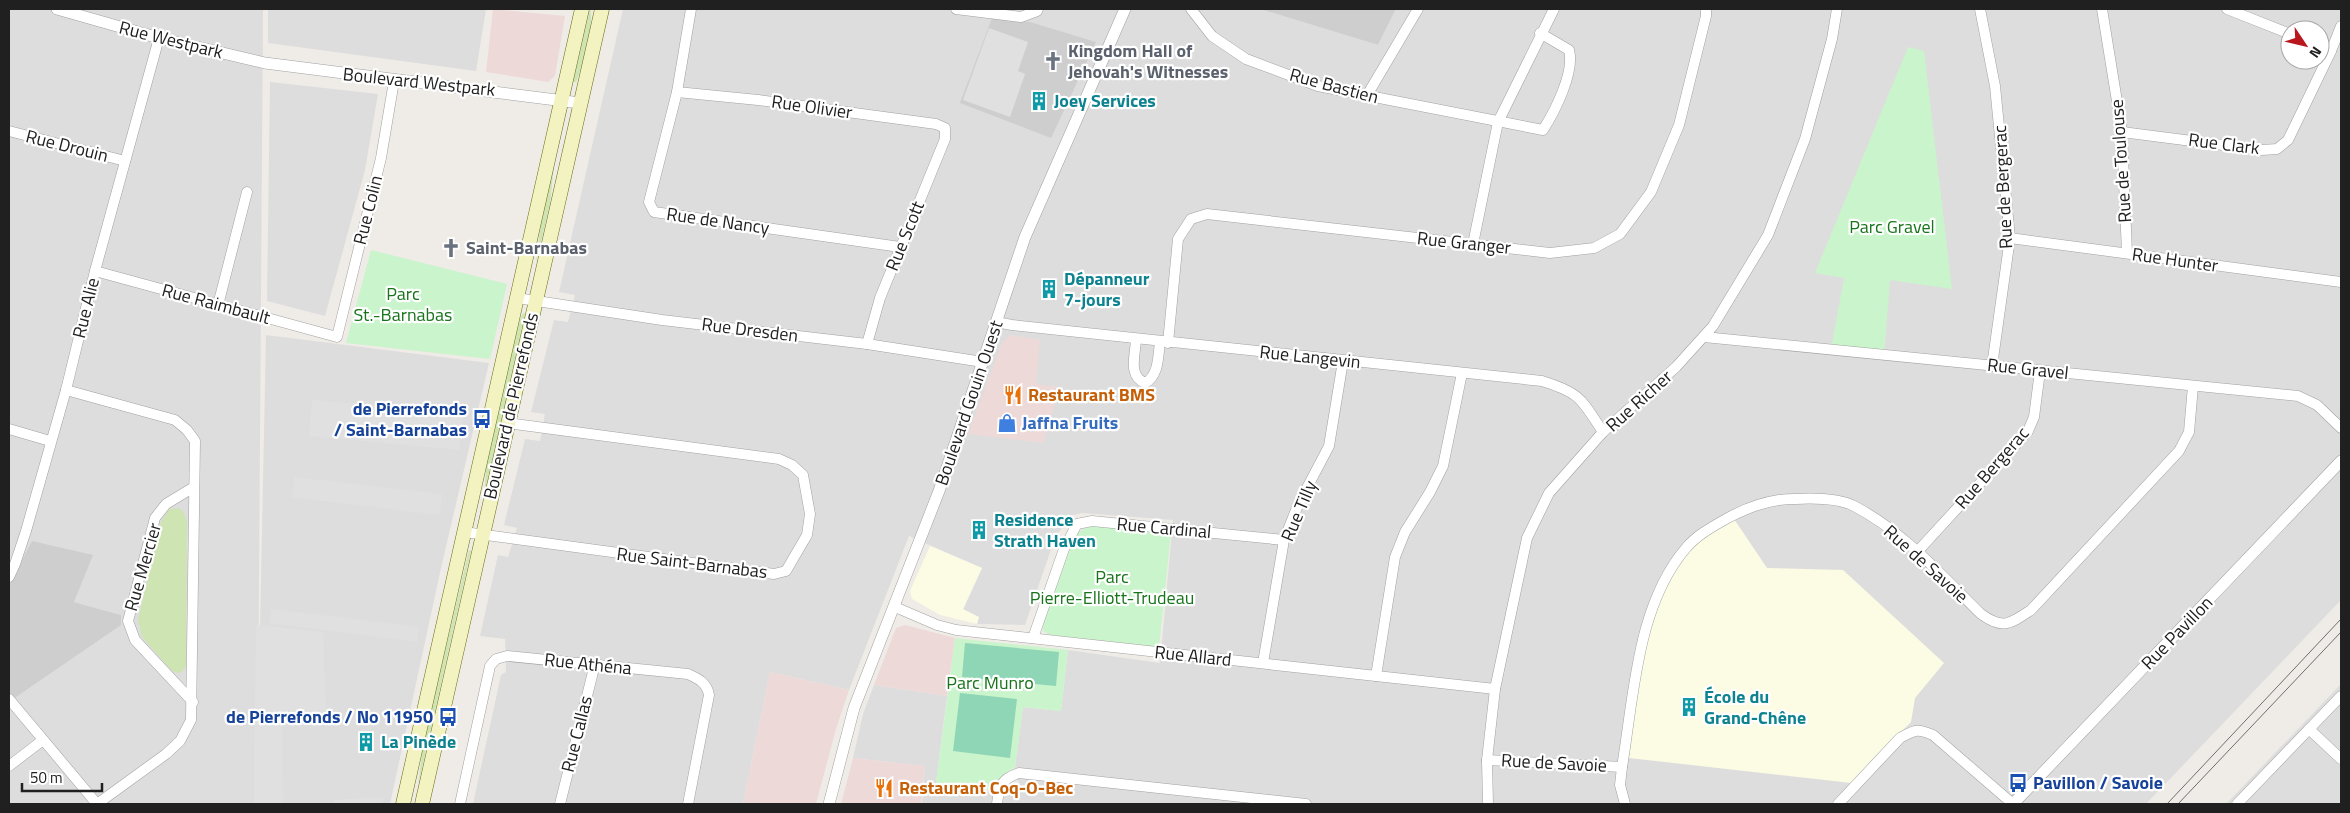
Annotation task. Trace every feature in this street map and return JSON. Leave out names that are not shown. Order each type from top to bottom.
[{"type":"main road","name":"Boulevard de Pierrefonds","points":[[403,804],[582,9]]},
{"type":"main road","name":"Boulevard de Pierrefonds","points":[[422,804],[602,9]]},
{"type":"street","name":"Rue Westpark","points":[[57,9],[159,38],[257,61]]},
{"type":"street","name":"Rue de Nancy","points":[[691,9],[677,92],[649,202],[654,212],[900,248]]},
{"type":"street","points":[[956,9],[1021,17],[1038,9]]},
{"type":"street","name":"Boulevard Gouin Ouest","points":[[829,804],[854,708],[939,490],[1025,237],[1125,9]]},
{"type":"street","name":"Rue Bastien","points":[[1191,9],[1212,36],[1246,59],[1318,86],[1366,97],[1543,130],[1555,111],[1572,60],[1569,50],[1540,33]]},
{"type":"street","points":[[1366,97],[1418,9]]},
{"type":"street","points":[[1473,244],[1498,122],[1540,33],[1554,9]]},
{"type":"street","name":"Rue Granger","points":[[1136,340],[1134,375],[1138,380],[1145,383],[1152,380],[1156,372],[1164,342],[1178,238],[1191,219],[1206,214],[1550,252],[1594,248],[1620,234],[1651,192],[1679,125],[1706,16],[1706,9]]},
{"type":"street","name":"Rue Richer","points":[[1488,804],[1487,760],[1495,689],[1527,538],[1549,493],[1603,432],[1676,368],[1713,326],[1768,235],[1805,139],[1832,39],[1837,9]]},
{"type":"street","name":"Rue de Bergerac","points":[[1980,9],[1996,86],[2010,238],[1992,366]]},
{"type":"street","name":"Rue de Toulouse","points":[[2102,9],[2122,132],[2127,253]]},
{"type":"street","points":[[2227,9],[2280,30]]},
{"type":"street","name":"Rue Clark","points":[[2122,132],[2262,150],[2277,149],[2288,140],[2332,51],[2341,26]]},
{"type":"street","name":"Rue Alie","points":[[9,577],[16,564],[50,440],[66,390],[95,271],[159,38]]},
{"type":"street","name":"Boulevard Westpark","points":[[257,61],[394,81],[464,87],[580,103]]},
{"type":"street","name":"Rue Colin","points":[[337,338],[381,158],[394,81]]},
{"type":"street","name":"Rue Olivier","points":[[677,92],[758,100],[936,124],[945,128]]},
{"type":"street","name":"Rue Scott","points":[[866,344],[880,298],[945,140],[945,128]]},
{"type":"street","name":"Rue Drouin","points":[[9,131],[125,161]]},
{"type":"street","points":[[218,305],[247,192]]},
{"type":"street","name":"Rue Hunter","points":[[2010,238],[2341,282]]},
{"type":"street","name":"Rue Raimbault","points":[[95,271],[337,338]]},
{"type":"street","name":"Rue Dresden","points":[[517,298],[662,320],[866,344],[983,362]]},
{"type":"street","name":"Rue Langevin","points":[[996,322],[1136,340],[1542,381],[1564,388],[1580,397],[1603,432]]},
{"type":"street","name":"Rue Gravel","points":[[1704,336],[2298,396],[2317,405],[2341,428]]},
{"type":"street","name":"Rue Tilly","points":[[1263,663],[1284,540],[1298,505],[1329,446],[1343,361]]},
{"type":"street","name":"Rue Bergerac","points":[[1917,552],[2028,431],[2034,417],[2040,370]]},
{"type":"street","points":[[1376,676],[1395,557],[1405,532],[1430,492],[1443,466],[1462,373]]},
{"type":"street","name":"Rue de Savoie","points":[[1625,804],[1620,785],[1622,767],[1642,643],[1652,608],[1666,578],[1687,547],[1710,528],[1748,507],[1766,502],[1822,498],[1852,505],[1898,534],[1981,614],[1993,622],[2011,624],[2031,610],[2179,451],[2189,432],[2193,386]]},
{"type":"street","points":[[9,699],[97,804],[166,754],[180,741],[191,720],[193,702],[195,441],[187,430],[175,420],[66,390]]},
{"type":"street","name":"Rue Saint-Barnabas","points":[[464,532],[482,536],[774,574],[786,571],[807,535],[810,514],[803,475],[792,465],[779,459],[508,423]]},
{"type":"street","points":[[9,429],[50,440]]},
{"type":"street","name":"Rue Pavillon","points":[[2013,804],[2341,461]]},
{"type":"street","name":"Rue Mercier","points":[[193,702],[135,640],[128,622],[156,518],[166,504],[194,487]]},
{"type":"street","name":"Rue Cardinal","points":[[1033,638],[1064,549],[1077,524],[1092,521],[1284,540]]},
{"type":"street","name":"Rue Allard","points":[[894,607],[949,628],[1495,689]]},
{"type":"street","name":"Rue Athéna","points":[[460,804],[493,661],[499,657],[507,656],[688,674],[697,678],[708,688],[709,696],[688,804]]},
{"type":"street","name":"Rue Callas","points":[[560,804],[595,664]]},
{"type":"street","points":[[2238,804],[2341,696]]},
{"type":"street","points":[[2310,729],[2341,759]]},
{"type":"street","points":[[1838,804],[1900,738],[1912,731],[1921,730],[1933,735],[2013,804]]},
{"type":"street","points":[[9,766],[43,740]]},
{"type":"street","name":"Rue de Savoie","points":[[1487,760],[1622,767]]},
{"type":"street","points":[[997,804],[999,787],[1009,777],[1019,773],[1306,804]]},
{"type":"shaded area","points":[[9,9],[263,9],[258,726],[266,335],[489,363],[441,568],[390,804],[9,804],[9,694],[13,698],[121,615],[74,602],[92,555],[13,578],[9,585]]},
{"type":"shaded area","points":[[268,9],[486,9],[476,71],[268,43]]},
{"type":"shaded area","points":[[493,9],[565,16],[555,76],[548,82],[486,72]]},
{"type":"shaded area","points":[[623,9],[1260,9],[1378,45],[1396,9],[2341,9],[2341,600],[2146,804],[922,804],[925,766],[853,758],[863,714],[874,685],[947,696],[936,783],[1009,794],[1020,787],[1015,767],[1023,707],[1061,711],[1068,650],[1160,663],[1173,520],[1082,513],[1070,516],[1055,538],[1025,625],[977,624],[979,617],[963,610],[982,568],[909,536],[849,690],[770,672],[743,804],[473,804],[501,675],[506,672],[505,639],[480,636],[498,555],[508,557],[517,528],[504,525],[525,439],[540,441],[545,414],[531,412],[554,320],[568,322],[575,295],[559,292]]},
{"type":"shaded area","points":[[1260,9],[1396,9],[1378,45]]},
{"type":"shaded area","points":[[992,18],[1030,22],[1096,42],[1051,138],[960,103]]},
{"type":"shaded area","points":[[989,28],[1028,42],[1018,71],[1025,74],[1010,117],[963,100]]},
{"type":"shaded area","points":[[270,82],[378,94],[365,170],[325,316],[267,301]]},
{"type":"shaded area","points":[[1010,335],[1040,340],[1036,384],[1060,387],[1043,443],[968,434],[1002,343]]},
{"type":"shaded area","points":[[312,400],[463,415],[460,450],[309,436]]},
{"type":"shaded area","points":[[294,477],[442,494],[440,515],[292,497]]},
{"type":"shaded area","points":[[1732,516],[1767,568],[1843,570],[1944,663],[1915,698],[1911,722],[1851,783],[1629,758],[1642,643],[1651,608],[1687,547]]},
{"type":"shaded area","points":[[32,541],[93,555],[74,602],[121,615],[121,625],[13,699],[9,694],[9,585]]},
{"type":"shaded area","points":[[930,546],[982,568],[963,609],[979,617],[977,624],[940,615],[912,599],[910,591]]},
{"type":"shaded area","points":[[271,609],[419,627],[417,642],[269,623]]},
{"type":"shaded area","points":[[256,625],[323,632],[326,712],[282,714],[283,804],[254,804]]},
{"type":"shaded area","points":[[905,625],[955,638],[947,696],[874,685],[896,628]]},
{"type":"shaded area","points":[[770,672],[849,690],[836,729],[816,804],[743,804]]},
{"type":"shaded area","points":[[2341,684],[2341,804],[2226,804]]},
{"type":"shaded area","points":[[853,758],[925,766],[921,804],[841,804]]},
{"type":"shaded area","points":[[383,797],[383,804],[334,804],[334,800]]},
{"type":"green space","points":[[590,9],[591,23],[587,44],[579,76],[576,82],[573,82]]},
{"type":"green space","name":"Parc Gravel","points":[[1908,47],[1924,51],[1952,289],[1890,280],[1884,355],[1831,349],[1844,278],[1815,273]]},
{"type":"green space","points":[[554,165],[550,204],[536,263],[541,221]]},
{"type":"green space","name":"Parc St.-Barnabas","points":[[371,250],[507,284],[490,359],[346,343]]},
{"type":"green space","points":[[523,313],[525,314],[484,496],[487,457],[518,324]]},
{"type":"green space","points":[[178,508],[183,511],[187,521],[186,666],[182,672],[178,673],[172,671],[142,637],[138,619],[161,522],[169,509]]},
{"type":"green space","name":"Parc Pierre-Elliott-Trudeau","points":[[1092,526],[1171,533],[1159,647],[1050,635],[1043,631],[1043,621],[1075,536],[1083,529]]},
{"type":"green space","points":[[469,550],[471,551],[418,786],[423,744]]},
{"type":"green space","name":"Parc Munro","points":[[955,638],[1068,650],[1061,711],[1023,707],[1015,767],[1004,774],[991,790],[936,783]]},
{"type":"green space","points":[[965,643],[1059,652],[1056,686],[962,677]]},
{"type":"green space","points":[[960,693],[1017,699],[1010,758],[953,751]]},
{"type":"tram line","points":[[2167,804],[2341,619]]},
{"type":"tram line","points":[[2178,804],[2341,632]]},
{"type":"place","name":"Kingdom Hall of Jehovah's Witnesses","points":[[1053,61]]},
{"type":"place","name":"Joey Services","points":[[1039,101]]},
{"type":"place","name":"Saint-Barnabas","points":[[451,248]]},
{"type":"place","name":"Dépanneur 7-jours","points":[[1049,289]]},
{"type":"place","name":"Restaurant BMS","points":[[1013,395]]},
{"type":"place","name":"de Pierrefonds / Saint-Barnabas","points":[[482,419]]},
{"type":"place","name":"Jaffna Fruits","points":[[1007,423]]},
{"type":"place","name":"Residence Strath Haven","points":[[979,530]]},
{"type":"place","name":"École du Grand-Chêne","points":[[1689,707]]},
{"type":"place","name":"de Pierrefonds / No 11950","points":[[448,717]]},
{"type":"place","name":"La Pinède","points":[[366,742]]},
{"type":"place","name":"Pavillon / Savoie","points":[[2018,783]]},
{"type":"place","name":"Restaurant Coq-O-Bec","points":[[884,788]]}]
